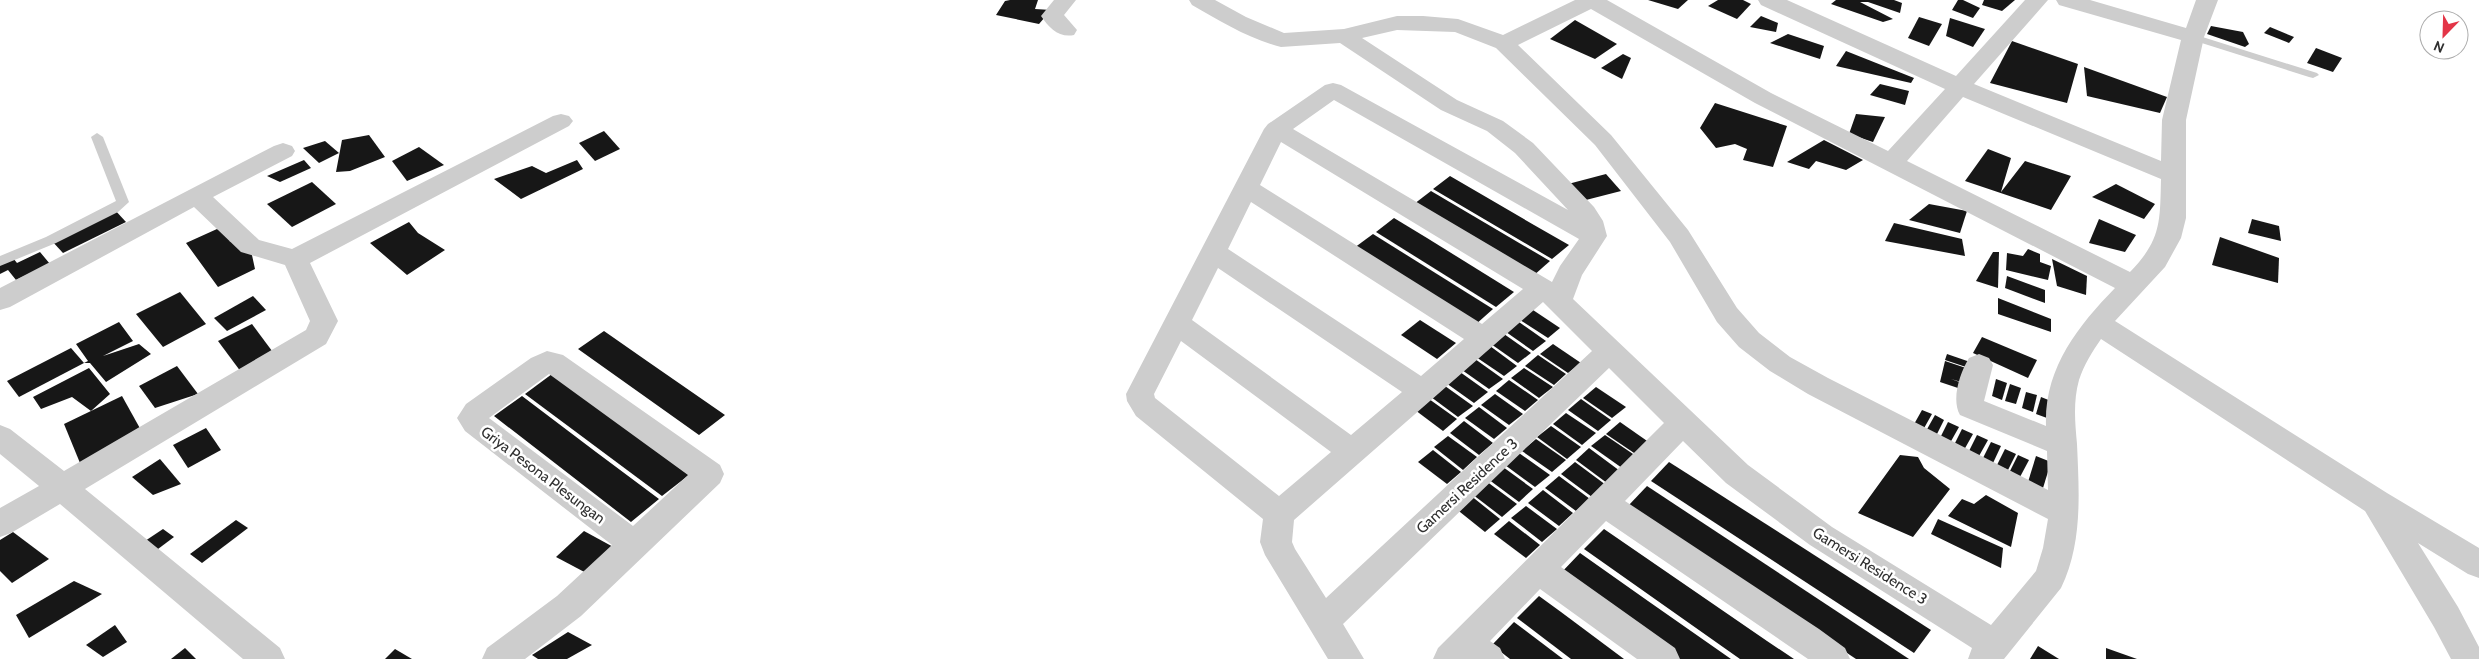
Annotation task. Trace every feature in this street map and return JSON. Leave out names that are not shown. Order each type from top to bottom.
[{"type":"street","points":[[1065,0],[1052,16],[1066,30]]},
{"type":"street","points":[[1200,0],[1238,22],[1281,40],[1344,36],[1397,23],[1423,22],[1458,26],[1504,43],[1603,140],[1680,236],[1727,315],[1749,340],[1780,364],[1818,386],[2064,513]]},
{"type":"street","points":[[1769,0],[1960,87],[2173,175]]},
{"type":"street","points":[[1891,163],[2037,0]]},
{"type":"street","points":[[2067,0],[2194,37]]},
{"type":"street","points":[[1988,652],[2050,578],[2059,548],[2064,513],[2060,413],[2065,380],[2075,356],[2098,323],[2156,261],[2168,238],[2173,218],[2174,120],[2194,37],[2207,0]]},
{"type":"street","points":[[1504,43],[1597,1],[1763,98],[2132,285]]},
{"type":"street","points":[[1344,36],[1458,110],[1495,126],[1524,148],[1585,213],[1590,221],[1594,236],[1570,273],[1550,294],[1483,338],[1279,514],[1276,542],[1281,555],[1347,659]]},
{"type":"street","points":[[1279,514],[1146,408],[1141,401],[1140,394],[1245,186],[1276,129],[1333,90],[1594,236]]},
{"type":"street","points":[[196,195],[250,246],[296,259],[561,121]]},
{"type":"street","name":"Gamersi Residence 3","points":[[1276,129],[1550,294],[1737,474],[1802,523],[1988,652]]},
{"type":"street","points":[[0,300],[196,195],[283,151]]},
{"type":"street","points":[[1245,186],[1483,338]]},
{"type":"street","points":[[1212,251],[1422,390]]},
{"type":"street","points":[[0,524],[316,336],[324,321],[296,259]]},
{"type":"street","points":[[1176,323],[1352,451]]},
{"type":"street","points":[[2098,323],[2376,502],[2479,564]]},
{"type":"street","name":"Gamersi Residence 3","points":[[1323,622],[1610,350]]},
{"type":"street","name":"Griya Pesona Plesungan","points":[[553,362],[709,474],[635,545],[475,423],[472,418],[476,412],[541,365],[553,362]]},
{"type":"street","points":[[1979,365],[1969,402],[1970,407],[2062,446]]},
{"type":"street","points":[[1468,654],[1538,569],[1682,423]]},
{"type":"street","points":[[0,437],[63,487],[209,612],[268,659]]},
{"type":"street","points":[[2376,502],[2446,617],[2468,659]]},
{"type":"street","points":[[1603,503],[1807,639],[1833,659]]},
{"type":"street","points":[[499,659],[569,606],[635,545]]},
{"type":"street","points":[[1538,569],[1663,659]]},
{"type":"lane","points":[[2194,37],[2313,75]]},
{"type":"lane","points":[[0,261],[51,240],[114,209],[123,202],[97,137]]},
{"type":"building","points":[[1038,0],[1035,9],[1051,10],[1039,24],[996,15],[1005,1]]},
{"type":"building","points":[[1648,0],[1688,0],[1678,9]]},
{"type":"building","points":[[1718,0],[1743,0],[1751,4],[1737,19],[1708,6]]},
{"type":"building","points":[[1836,0],[1894,0],[1902,3],[1900,13],[1868,2],[1860,2],[1893,19],[1883,22],[1831,4]]},
{"type":"building","points":[[1958,0],[1963,0],[1980,8],[1973,18],[1952,10]]},
{"type":"building","points":[[1984,0],[2015,0],[2002,11],[1982,5]]},
{"type":"building","points":[[1761,16],[1778,23],[1776,32],[1750,27]]},
{"type":"building","points":[[1919,17],[1942,24],[1929,46],[1908,38]]},
{"type":"building","points":[[1950,18],[1985,29],[1973,47],[1946,36]]},
{"type":"building","points":[[1575,20],[1617,44],[1595,59],[1550,39]]},
{"type":"building","points":[[2211,26],[2243,32],[2249,44],[2245,47],[2207,34]]},
{"type":"building","points":[[2270,27],[2294,37],[2289,43],[2264,33]]},
{"type":"building","points":[[1788,34],[1824,46],[1820,59],[1770,43]]},
{"type":"building","points":[[2012,41],[2078,64],[2067,103],[1990,83]]},
{"type":"building","points":[[2316,48],[2342,58],[2333,72],[2307,63]]},
{"type":"building","points":[[1846,51],[1914,78],[1911,83],[1836,66]]},
{"type":"building","points":[[1623,54],[1631,58],[1622,79],[1601,68]]},
{"type":"building","points":[[2084,67],[2167,97],[2160,113],[2087,96]]},
{"type":"building","points":[[1880,84],[1909,91],[1905,105],[1870,95]]},
{"type":"building","points":[[1715,103],[1787,126],[1773,167],[1743,160],[1747,149],[1735,144],[1716,148],[1700,128]]},
{"type":"building","points":[[1856,114],[1885,117],[1873,142],[1849,134]]},
{"type":"building","points":[[604,131],[620,149],[595,161],[579,143]]},
{"type":"building","points":[[369,135],[385,157],[350,171],[336,172],[342,140]]},
{"type":"building","points":[[1824,140],[1863,160],[1846,170],[1816,161],[1809,169],[1787,162]]},
{"type":"building","points":[[325,141],[339,153],[319,163],[303,148]]},
{"type":"building","points":[[419,147],[444,165],[407,181],[392,161]]},
{"type":"building","points":[[1988,149],[2011,158],[2001,192],[2025,161],[2071,176],[2051,210],[1965,181]]},
{"type":"building","points":[[304,160],[311,168],[280,182],[267,176]]},
{"type":"building","points":[[577,160],[583,169],[521,199],[494,179],[532,166],[546,173]]},
{"type":"building","points":[[1606,174],[1621,191],[1582,201],[1568,184]]},
{"type":"building","points":[[1450,176],[1569,245],[1552,259],[1433,189]]},
{"type":"building","points":[[312,182],[336,204],[292,227],[267,204]]},
{"type":"building","points":[[2116,184],[2155,204],[2144,219],[2092,197]]},
{"type":"building","points":[[1431,191],[1550,261],[1533,276],[1414,204]]},
{"type":"building","points":[[1929,204],[1967,211],[1960,233],[1909,220]]},
{"type":"building","points":[[114,209],[126,222],[63,253],[51,240]]},
{"type":"building","points":[[1394,218],[1514,292],[1496,307],[1376,232]]},
{"type":"building","points":[[2099,219],[2136,235],[2125,252],[2089,243]]},
{"type":"building","points":[[2252,219],[2279,226],[2281,241],[2248,233]]},
{"type":"building","points":[[409,222],[418,233],[445,250],[407,275],[370,243]]},
{"type":"building","points":[[1894,223],[1962,239],[1965,256],[1885,241]]},
{"type":"building","points":[[217,229],[239,236],[229,241],[250,246],[255,269],[218,287],[186,243]]},
{"type":"building","points":[[1373,234],[1493,309],[1475,325],[1354,248]]},
{"type":"building","points":[[2220,237],[2279,258],[2278,283],[2212,265]]},
{"type":"building","points":[[2028,249],[2040,254],[2040,262],[2051,266],[2048,280],[2006,270],[2007,253],[2023,256]]},
{"type":"building","points":[[40,252],[50,264],[16,280],[8,270],[0,274],[0,265],[13,258],[17,263]]},
{"type":"building","points":[[1993,252],[1999,252],[1998,288],[1976,281]]},
{"type":"building","points":[[2052,259],[2087,276],[2086,295],[2057,286]]},
{"type":"building","points":[[2007,276],[2045,290],[2045,303],[2005,288]]},
{"type":"building","points":[[180,292],[206,324],[163,347],[136,314]]},
{"type":"building","points":[[253,296],[266,310],[227,331],[214,318]]},
{"type":"building","points":[[1998,298],[2051,319],[2051,332],[1998,314]]},
{"type":"building","points":[[1533,310],[1560,328],[1548,338],[1520,320]]},
{"type":"building","points":[[1420,320],[1456,343],[1437,359],[1401,335]]},
{"type":"building","points":[[119,322],[133,341],[103,356],[139,344],[151,354],[106,382],[90,363],[84,363],[88,361],[76,344]]},
{"type":"building","points":[[1519,322],[1546,341],[1533,351],[1506,332]]},
{"type":"building","points":[[252,324],[275,355],[241,372],[218,341]]},
{"type":"building","points":[[604,331],[725,415],[699,435],[578,349]]},
{"type":"building","points":[[1504,334],[1531,353],[1518,363],[1491,344]]},
{"type":"building","points":[[1982,337],[2037,360],[2028,378],[1973,353]]},
{"type":"building","points":[[1553,344],[1581,363],[1568,373],[1540,354]]},
{"type":"building","points":[[1490,346],[1517,366],[1504,376],[1476,357]]},
{"type":"building","points":[[71,348],[84,363],[19,397],[7,381]]},
{"type":"building","points":[[1947,354],[1973,363],[1972,369],[1945,360]]},
{"type":"building","points":[[1538,355],[1566,374],[1554,385],[1525,366]]},
{"type":"building","points":[[1475,359],[1503,379],[1489,389],[1462,370]]},
{"type":"building","points":[[1945,361],[1972,370],[1968,384],[1951,379],[1968,385],[1967,391],[1940,382]]},
{"type":"building","points":[[177,366],[198,394],[155,408],[139,386]]},
{"type":"building","points":[[89,368],[110,394],[91,411],[72,397],[41,409],[33,397]]},
{"type":"building","points":[[1524,368],[1553,387],[1539,398],[1511,378]]},
{"type":"building","points":[[1460,372],[1488,392],[1474,403],[1446,383]]},
{"type":"building","points":[[552,374],[689,475],[662,496],[525,394]]},
{"type":"building","points":[[1996,379],[2007,383],[2002,400],[1992,396]]},
{"type":"building","points":[[1509,380],[1538,400],[1525,411],[1496,391]]},
{"type":"building","points":[[2010,384],[2021,388],[2016,404],[2005,401]]},
{"type":"building","points":[[1445,386],[1473,406],[1458,417],[1431,397]]},
{"type":"building","points":[[1596,387],[1626,407],[1612,418],[1583,398]]},
{"type":"building","points":[[2026,392],[2037,395],[2033,412],[2022,408]]},
{"type":"building","points":[[1495,394],[1523,414],[1509,425],[1481,405]]},
{"type":"building","points":[[122,396],[142,432],[80,463],[64,424]]},
{"type":"building","points":[[522,396],[659,499],[631,522],[494,416]]},
{"type":"building","points":[[2041,397],[2051,401],[2047,418],[2036,414]]},
{"type":"building","points":[[1429,399],[1457,419],[1443,431],[1415,410]]},
{"type":"building","points":[[1581,399],[1611,420],[1598,431],[1568,410]]},
{"type":"building","points":[[1479,407],[1507,428],[1494,439],[1465,418]]},
{"type":"building","points":[[1922,410],[1932,414],[1923,430],[1913,426]]},
{"type":"building","points":[[1566,413],[1596,433],[1582,445],[1553,424]]},
{"type":"building","points":[[1935,415],[1944,420],[1936,436],[1926,431]]},
{"type":"building","points":[[1464,421],[1493,443],[1479,455],[1450,433]]},
{"type":"building","points":[[1620,422],[1650,443],[1637,455],[1606,434]]},
{"type":"building","points":[[1948,422],[1959,427],[1950,443],[1940,438]]},
{"type":"building","points":[[1551,426],[1581,447],[1567,459],[1537,437]]},
{"type":"building","points":[[206,428],[221,450],[188,468],[173,445]]},
{"type":"building","points":[[1962,429],[1973,434],[1964,450],[1954,445]]},
{"type":"building","points":[[1605,435],[1636,456],[1622,468],[1591,446]]},
{"type":"building","points":[[1977,435],[1988,440],[1979,456],[1969,451]]},
{"type":"building","points":[[1448,436],[1477,457],[1463,470],[1434,447]]},
{"type":"building","points":[[1536,439],[1566,460],[1552,472],[1522,451]]},
{"type":"building","points":[[1991,442],[2001,446],[1993,463],[1983,458]]},
{"type":"building","points":[[1589,448],[1620,471],[1607,483],[1576,460]]},
{"type":"building","points":[[2005,449],[2016,454],[2008,470],[1997,465]]},
{"type":"building","points":[[1433,450],[1461,472],[1447,484],[1418,462]]},
{"type":"building","points":[[1519,453],[1550,475],[1535,487],[1505,465]]},
{"type":"building","points":[[1900,455],[1918,457],[1924,468],[1950,489],[1913,537],[1858,513]]},
{"type":"building","points":[[2018,455],[2029,460],[2020,477],[2010,471]]},
{"type":"building","points":[[2036,456],[2051,462],[2043,488],[2028,482]]},
{"type":"building","points":[[160,459],[181,484],[153,495],[132,477]]},
{"type":"building","points":[[1575,462],[1606,485],[1592,497],[1561,474]]},
{"type":"building","points":[[1669,462],[1931,630],[1914,653],[1651,481]]},
{"type":"building","points":[[1503,467],[1533,489],[1519,502],[1488,479]]},
{"type":"building","points":[[1559,476],[1590,499],[1576,511],[1545,488]]},
{"type":"building","points":[[1486,481],[1517,504],[1502,517],[1472,494]]},
{"type":"building","points":[[1647,486],[1909,659],[1856,659],[1628,506]]},
{"type":"building","points":[[1543,490],[1573,513],[1559,526],[1528,503]]},
{"type":"building","points":[[1470,495],[1500,519],[1485,532],[1455,508]]},
{"type":"building","points":[[1986,495],[2018,513],[2011,547],[1948,516],[1962,499],[1974,504]]},
{"type":"building","points":[[1526,506],[1557,529],[1542,542],[1511,518]]},
{"type":"building","points":[[1938,519],[2003,548],[2001,568],[1931,534]]},
{"type":"building","points":[[236,520],[248,528],[202,563],[190,554]]},
{"type":"building","points":[[1509,521],[1540,545],[1526,558],[1494,534]]},
{"type":"building","points":[[163,529],[174,537],[154,552],[142,543]]},
{"type":"building","points":[[1604,529],[1794,659],[1740,659],[1584,549]]},
{"type":"building","points":[[584,531],[617,549],[590,575],[556,557]]},
{"type":"building","points":[[13,532],[49,559],[12,583],[0,571],[0,540]]},
{"type":"building","points":[[1580,553],[1731,659],[1678,659],[1560,574]]},
{"type":"building","points":[[74,581],[102,594],[29,638],[16,615]]},
{"type":"building","points":[[1539,596],[1624,659],[1571,659],[1517,618]]},
{"type":"building","points":[[1514,622],[1563,659],[1510,659],[1492,645]]},
{"type":"building","points":[[115,625],[127,642],[103,657],[86,645]]},
{"type":"building","points":[[568,632],[592,645],[567,659],[538,659],[532,655]]},
{"type":"building","points":[[2038,646],[2059,659],[2030,659]]},
{"type":"building","points":[[185,648],[196,659],[171,659]]},
{"type":"building","points":[[2106,648],[2137,659],[2106,659]]},
{"type":"building","points":[[395,649],[412,659],[385,659]]}]
